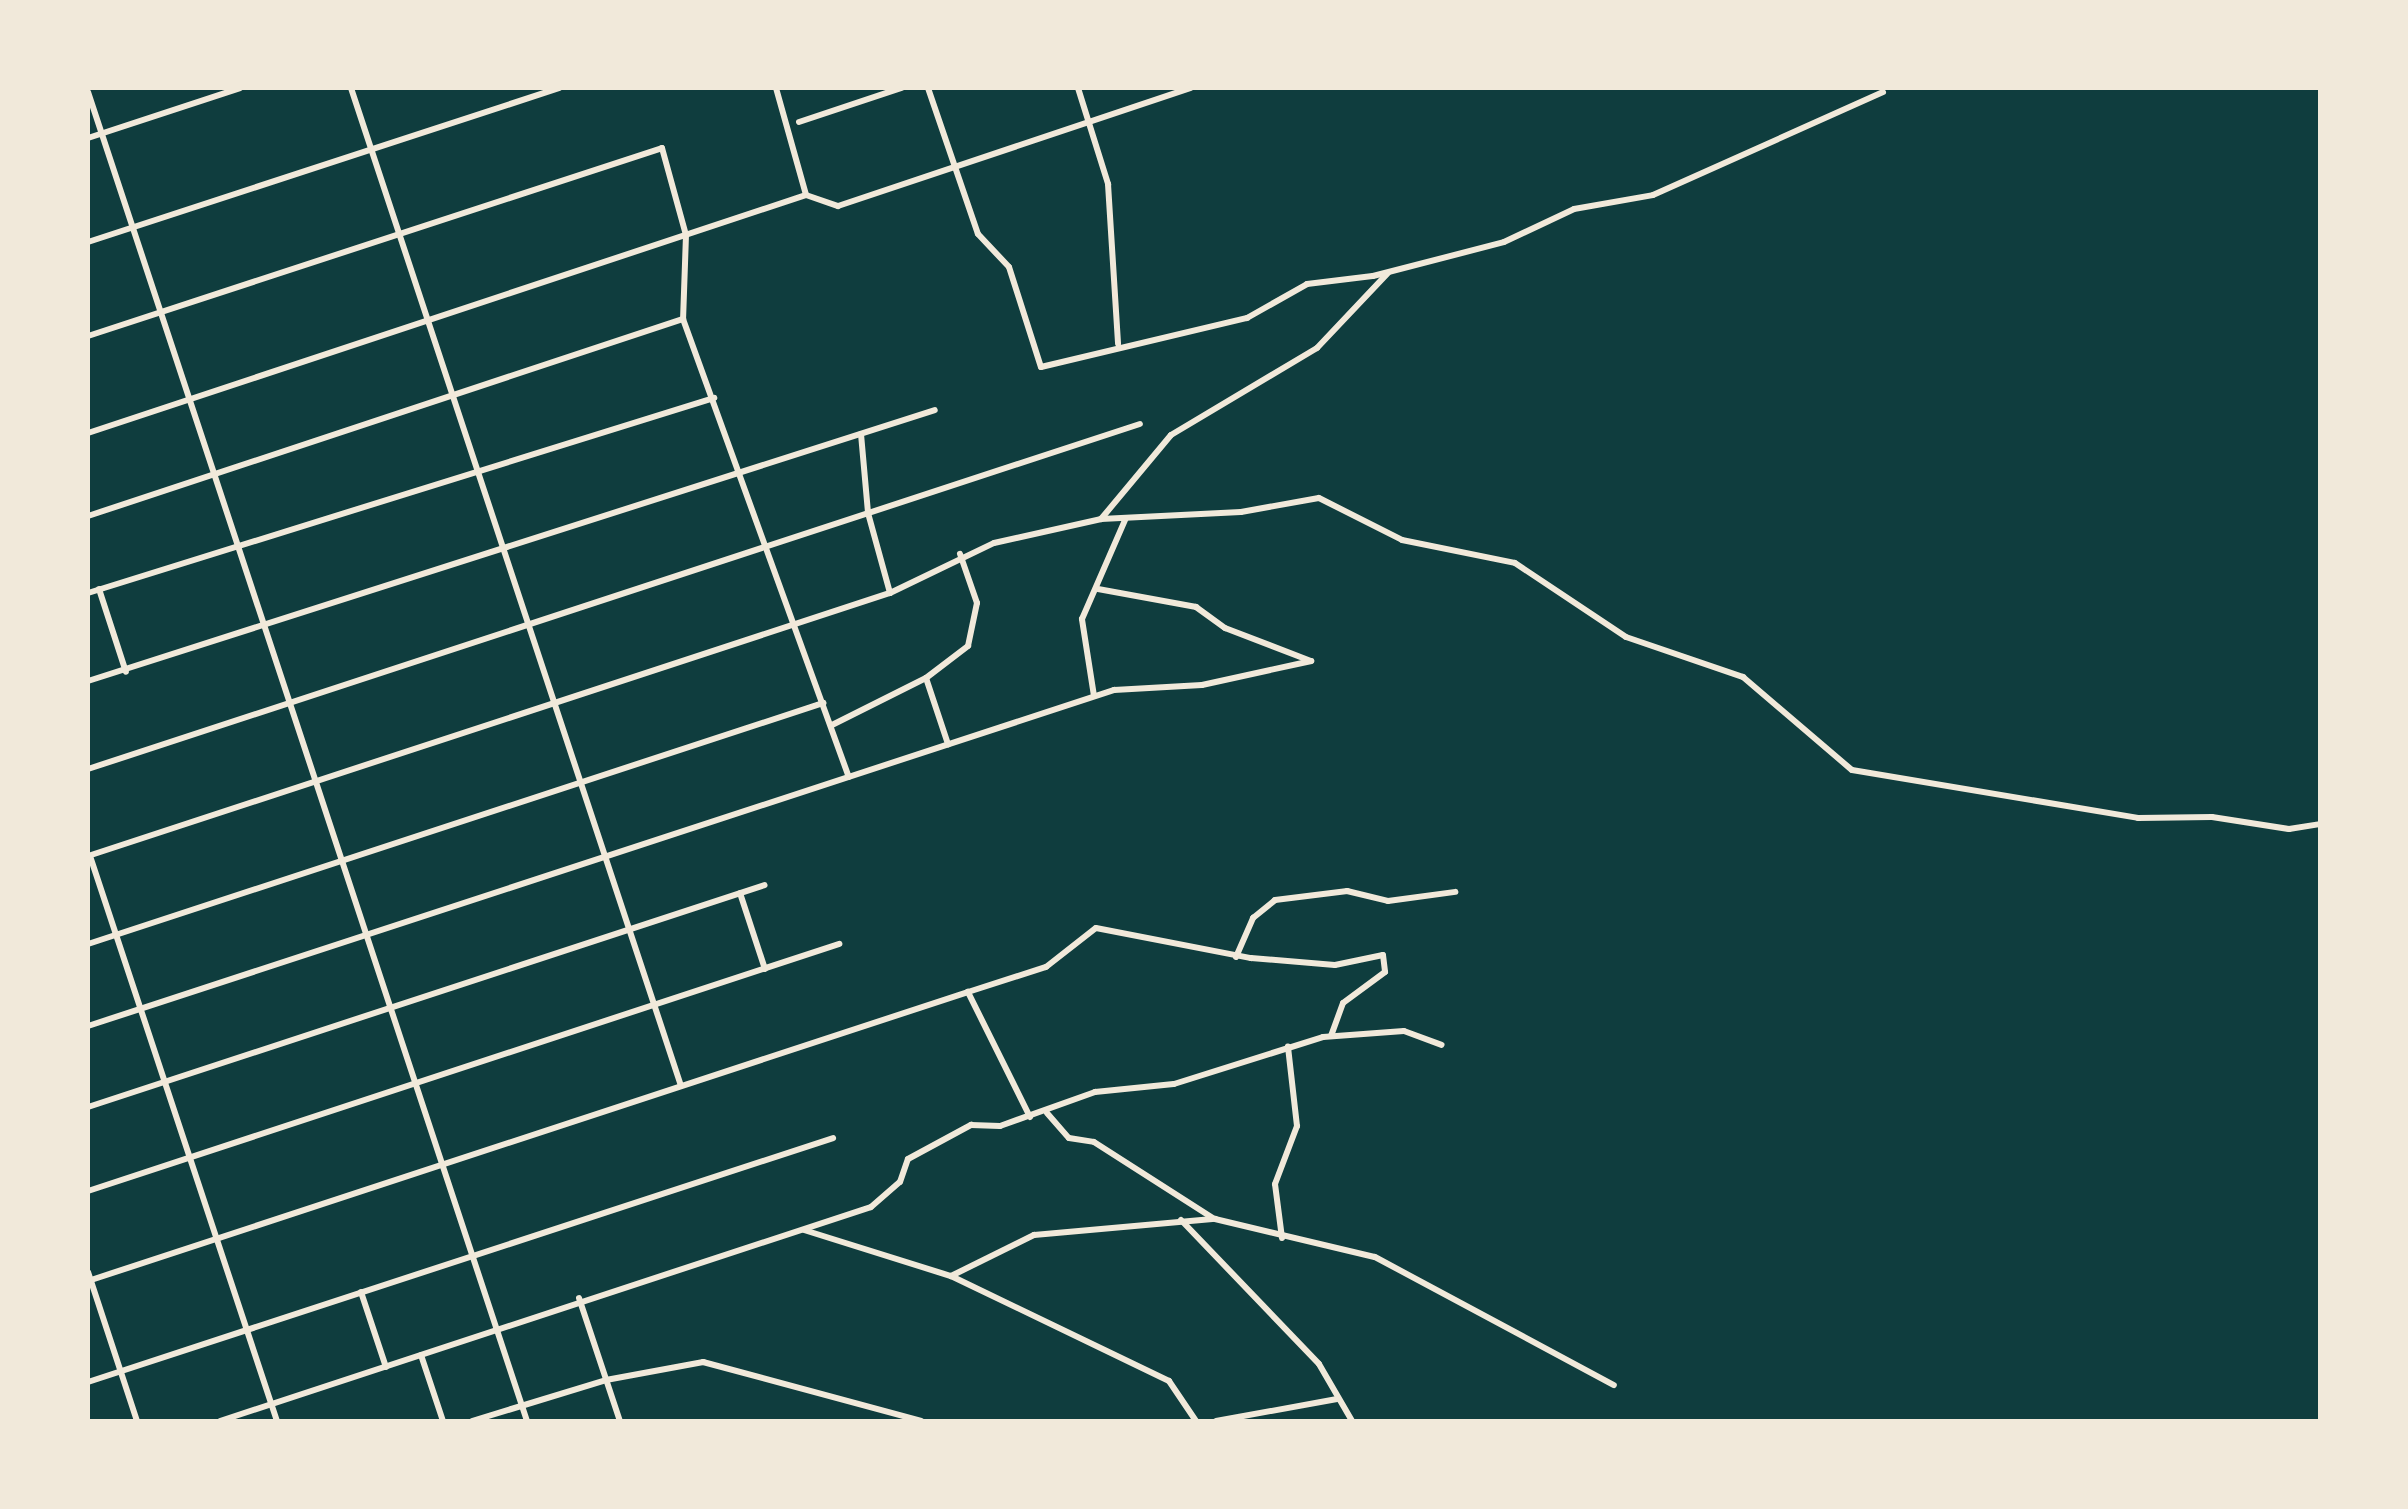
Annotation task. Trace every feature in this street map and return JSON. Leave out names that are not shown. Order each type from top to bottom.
[{"type":"street","points":[[88,138],[240,88]]},
{"type":"street","points":[[351,88],[681,1086]]},
{"type":"street","points":[[88,242],[559,88]]},
{"type":"street","points":[[776,88],[806,195]]},
{"type":"street","points":[[799,122],[901,88]]},
{"type":"street","points":[[928,88],[978,234],[1009,267],[1041,367],[1118,344],[1259,314],[1307,284],[1389,272],[1504,242],[1574,209],[1653,195],[1883,92]]},
{"type":"street","points":[[1078,88],[1108,184],[1118,344]]},
{"type":"street","points":[[88,433],[806,195],[838,206],[1191,88]]},
{"type":"street","points":[[88,92],[527,1421]]},
{"type":"street","points":[[88,336],[662,148],[686,235],[683,319],[849,777]]},
{"type":"street","points":[[1101,519],[1171,435],[1317,348],[1389,272]]},
{"type":"street","points":[[88,516],[683,319]]},
{"type":"street","points":[[88,593],[238,542],[479,475],[714,398]]},
{"type":"street","points":[[88,681],[126,672],[265,621],[504,551],[935,410]]},
{"type":"street","points":[[88,769],[1140,424]]},
{"type":"street","points":[[861,434],[868,513],[890,593]]},
{"type":"street","points":[[277,1421],[89,856],[890,593],[960,554],[1101,519],[1334,501],[1402,540],[1515,563],[1626,637],[1743,677],[1852,770],[2138,818],[2212,817],[2289,829],[2320,824]]},
{"type":"street","points":[[1094,696],[1080,641],[1126,518]]},
{"type":"street","points":[[832,725],[926,678],[973,634],[977,603],[960,554]]},
{"type":"street","points":[[99,589],[126,672]]},
{"type":"street","points":[[88,1026],[1094,696],[1202,685],[1311,661],[1225,628],[1196,607],[1098,589]]},
{"type":"street","points":[[926,678],[948,744]]},
{"type":"street","points":[[88,944],[823,703]]},
{"type":"street","points":[[88,1107],[765,885]]},
{"type":"street","points":[[1236,957],[1253,918],[1275,900],[1347,891],[1388,901],[1455,892]]},
{"type":"street","points":[[740,893],[765,969]]},
{"type":"street","points":[[89,1280],[1046,967],[1096,928],[1164,936],[1236,957],[1335,965],[1383,955],[1385,972],[1343,1003],[1331,1036]]},
{"type":"street","points":[[88,1191],[839,944]]},
{"type":"street","points":[[968,992],[1030,1117]]},
{"type":"street","points":[[220,1421],[497,1330],[579,1298],[871,1207],[900,1182],[908,1159],[954,1132],[1047,1113],[1095,1092],[1174,1084],[1331,1036],[1404,1031],[1442,1045]]},
{"type":"street","points":[[1282,1238],[1275,1184],[1297,1126],[1288,1047]]},
{"type":"street","points":[[1047,1113],[1069,1138],[1094,1142],[1215,1219],[1282,1238],[1375,1257],[1614,1385]]},
{"type":"street","points":[[88,1382],[833,1138]]},
{"type":"street","points":[[951,1276],[1034,1235],[1215,1219]]},
{"type":"street","points":[[1181,1220],[1310,1353],[1352,1421]]},
{"type":"street","points":[[803,1230],[951,1276],[1169,1381],[1196,1421]]},
{"type":"street","points":[[88,1272],[137,1421]]},
{"type":"street","points":[[361,1292],[386,1367]]},
{"type":"street","points":[[579,1298],[620,1421]]},
{"type":"street","points":[[421,1355],[443,1421]]},
{"type":"street","points":[[472,1421],[606,1380],[703,1362],[921,1421]]},
{"type":"street","points":[[1216,1421],[1337,1399]]}]
